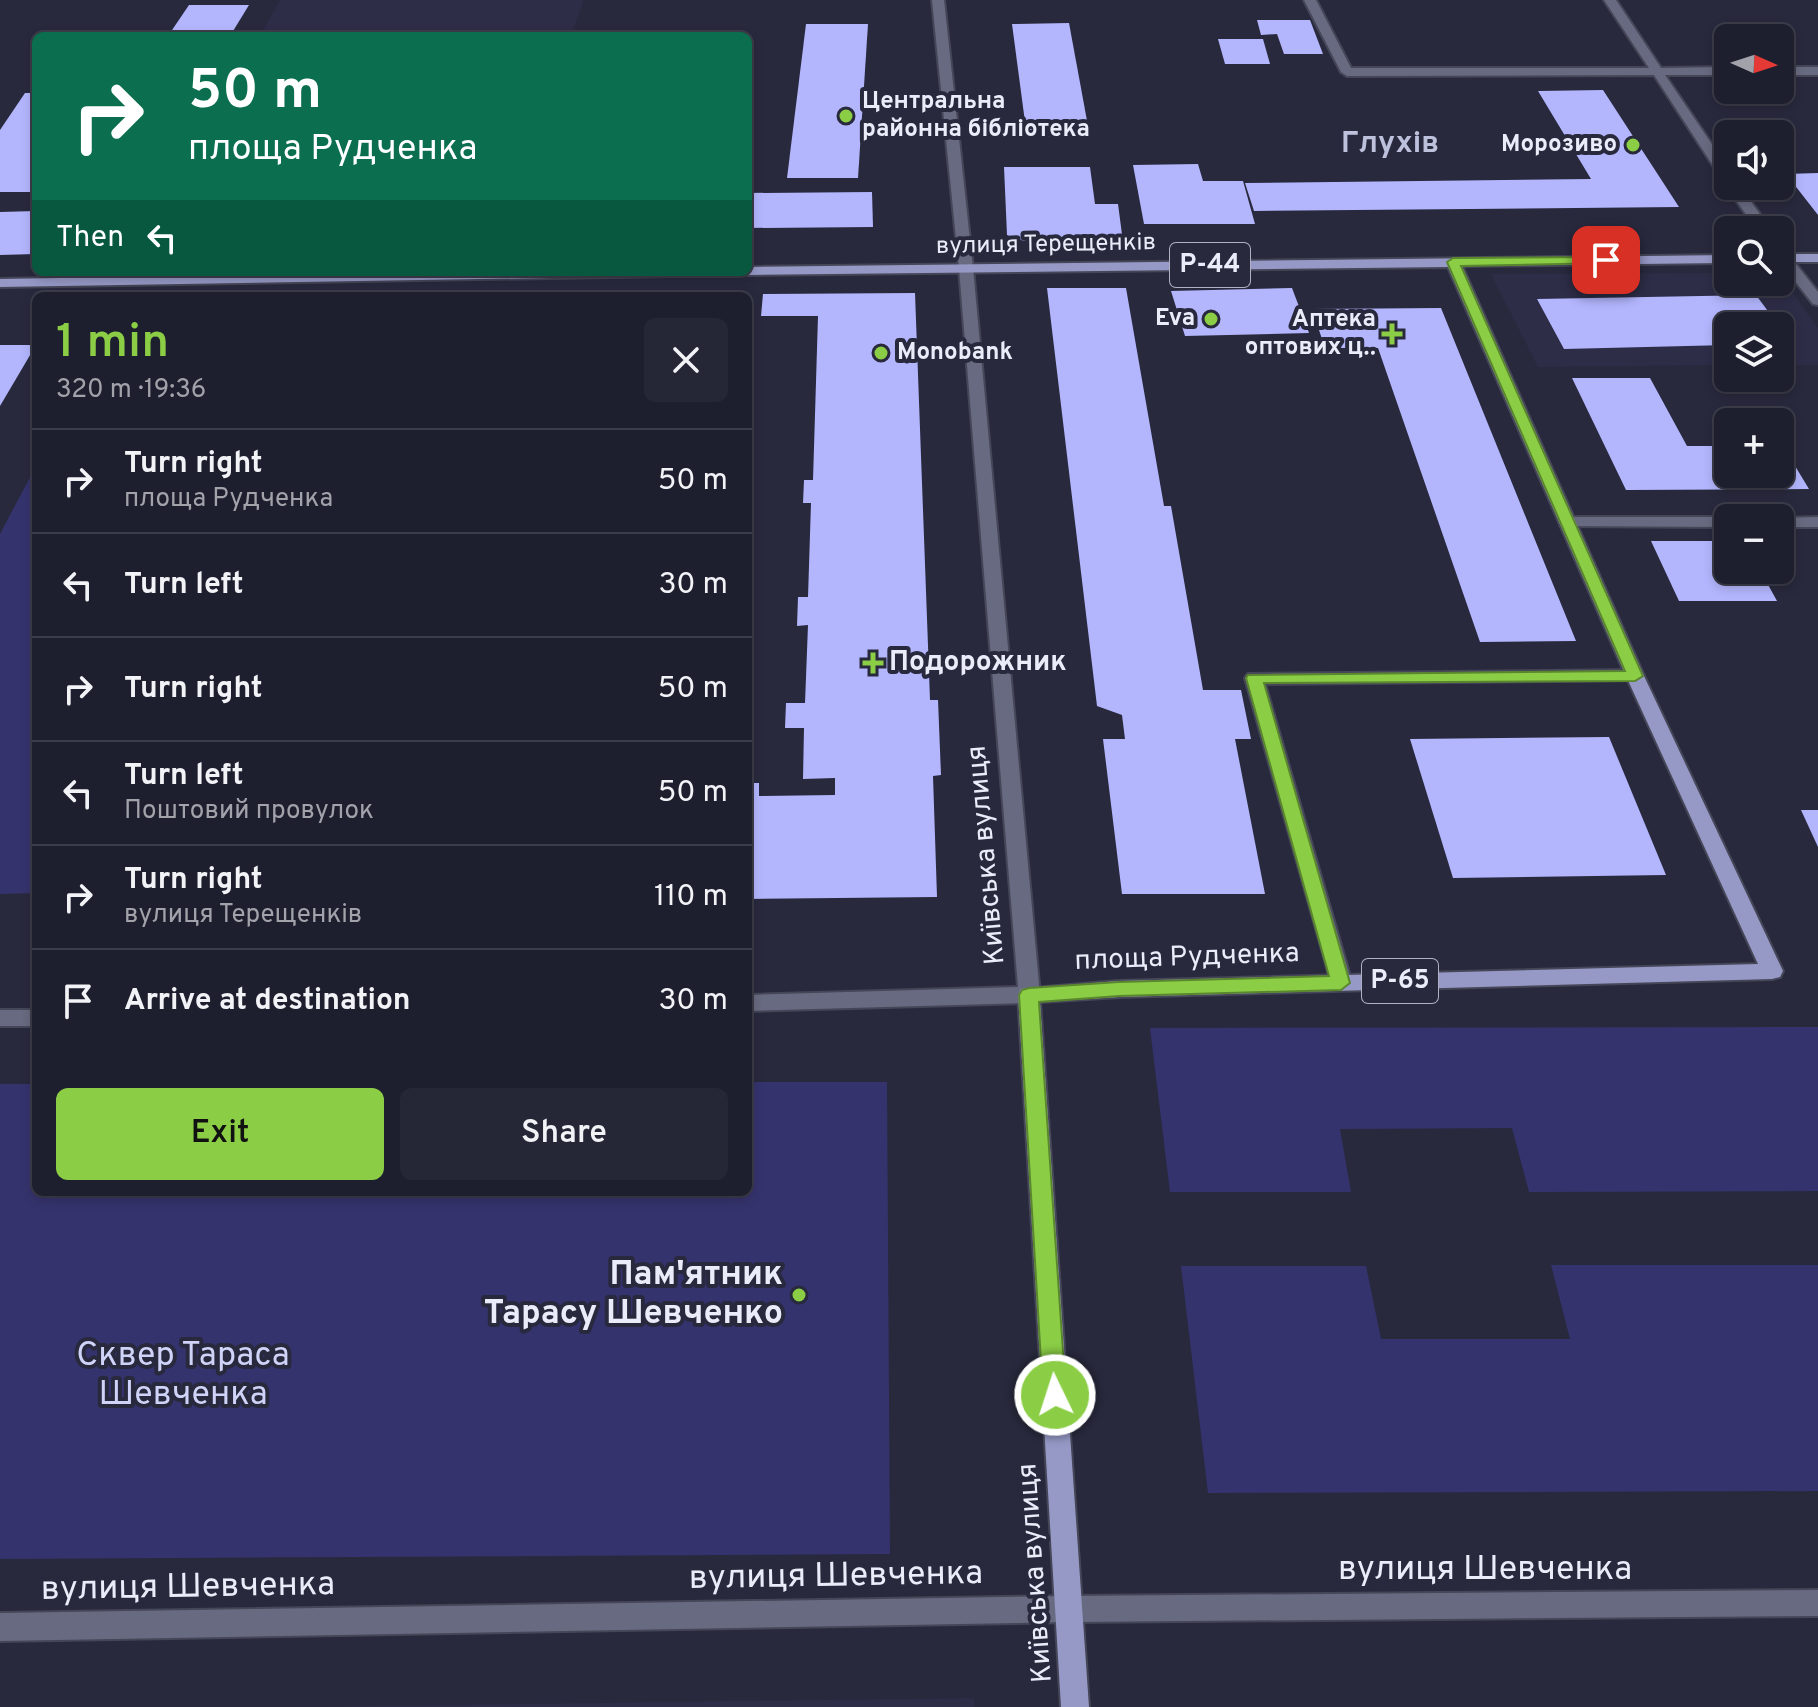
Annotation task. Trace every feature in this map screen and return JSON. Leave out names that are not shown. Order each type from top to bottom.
[{"type":"main road","points":[[1794,257],[1818,258]]},
{"type":"main road","name":"вулиця Терещенків","points":[[752,271],[1714,259]]},
{"type":"main road","name":"Р-65","points":[[1453,262],[1635,676]]},
{"type":"main road","points":[[0,283],[304,276]]},
{"type":"main road","name":"площа Рудченка","points":[[1029,995],[1119,989],[1772,971],[1635,676]]},
{"type":"main road","name":"Київська вулиця","points":[[1029,995],[1075,1707]]},
{"type":"street","name":"Київська вулиця","points":[[938,0],[966,268],[1029,995]]},
{"type":"street","points":[[1310,0],[1347,72],[1714,71]]},
{"type":"street","points":[[1610,0],[1654,72],[1714,158]]},
{"type":"street","points":[[1794,71],[1818,71]]},
{"type":"street","points":[[1794,272],[1818,301]]},
{"type":"street","points":[[1567,522],[1714,522]]},
{"type":"street","points":[[1794,522],[1818,522]]},
{"type":"street","points":[[1341,983],[1254,678],[1635,676]]},
{"type":"street","name":"площа Рудченка","points":[[752,1003],[1029,995]]},
{"type":"street","points":[[0,1018],[32,1018]]},
{"type":"street","name":"вулиця Шевченка","points":[[0,1627],[1069,1609],[1818,1603]]},
{"type":"shaded area","points":[[280,0],[584,0],[572,32],[262,32]]},
{"type":"shaded area","points":[[1714,273],[1714,296],[1794,295],[1818,328],[1818,365],[1794,365],[1794,312],[1714,312],[1714,365],[1538,367],[1491,274]]},
{"type":"shaded area","points":[[974,1698],[974,1707],[299,1707]]},
{"type":"green space","points":[[32,474],[32,893],[0,894],[0,534]]},
{"type":"green space","points":[[1818,1027],[1818,1191],[1529,1192],[1512,1128],[1340,1129],[1351,1192],[1170,1192],[1150,1028]]},
{"type":"green space","name":"Сквер Тараса Шевченка","points":[[752,1082],[887,1082],[890,1554],[0,1559],[0,1084],[32,1084],[32,1196],[752,1196]]},
{"type":"green space","points":[[1551,1265],[1818,1265],[1818,1491],[1208,1493],[1181,1266],[1366,1266],[1381,1339],[1570,1339]]},
{"type":"building","points":[[189,5],[249,5],[232,32],[171,32]]},
{"type":"building","points":[[1257,20],[1310,20],[1323,54],[1284,54],[1277,34],[1261,35]]},
{"type":"building","points":[[1069,23],[1090,137],[1027,137],[1012,24]]},
{"type":"building","points":[[806,24],[868,24],[858,178],[787,178]]},
{"type":"building","points":[[1218,39],[1263,39],[1270,64],[1225,64]]},
{"type":"building","points":[[1603,90],[1679,207],[1254,211],[1245,183],[1591,179],[1538,91]]},
{"type":"building","points":[[25,93],[32,93],[32,192],[0,192],[0,130]]},
{"type":"building","points":[[1198,164],[1203,181],[1243,181],[1255,224],[1144,224],[1133,165]]},
{"type":"building","points":[[1004,167],[1090,167],[1095,204],[1118,204],[1123,242],[1024,241],[1007,235]]},
{"type":"building","points":[[1818,173],[1818,215],[1794,184],[1794,174]]},
{"type":"building","points":[[872,192],[873,227],[752,228],[752,193]]},
{"type":"building","points":[[32,211],[32,254],[0,255],[0,212]]},
{"type":"building","points":[[1047,288],[1126,288],[1164,506],[1171,506],[1203,690],[1241,690],[1251,739],[1235,739],[1265,894],[1122,894],[1103,739],[1125,739],[1122,715],[1097,706]]},
{"type":"building","points":[[1292,288],[1309,333],[1185,336],[1171,291]]},
{"type":"building","points":[[915,293],[930,700],[938,700],[941,775],[933,776],[937,897],[752,899],[752,783],[759,783],[759,796],[835,795],[835,778],[803,779],[804,728],[785,728],[786,703],[805,703],[808,625],[797,626],[798,597],[808,597],[811,503],[803,503],[804,480],[813,480],[818,316],[761,316],[763,294]]},
{"type":"building","points":[[1757,296],[1769,312],[1714,312],[1714,345],[1564,349],[1537,299]]},
{"type":"building","points":[[1441,308],[1576,641],[1480,642],[1378,348],[1325,348],[1312,309]]},
{"type":"building","points":[[0,345],[32,345],[32,352],[0,406]]},
{"type":"building","points":[[1572,378],[1650,378],[1687,446],[1714,446],[1714,488],[1794,488],[1794,464],[1809,489],[1626,490]]},
{"type":"building","points":[[1651,541],[1714,541],[1714,584],[1768,584],[1777,601],[1679,601]]},
{"type":"building","points":[[1609,737],[1666,875],[1453,878],[1410,739]]},
{"type":"building","points":[[1801,810],[1818,810],[1818,847]]},
{"type":"place","name":"Центральна районна бібліотека","points":[[846,116]]},
{"type":"place","name":"Морозиво","points":[[1633,145]]},
{"type":"place","name":"Eva","points":[[1211,319]]},
{"type":"place","name":"Аптека оптових ц‥","points":[[1392,334]]},
{"type":"place","name":"Monobank","points":[[881,353]]},
{"type":"place","name":"Подорожник","points":[[873,663]]},
{"type":"place","name":"Пам'ятник Тарасу Шевченко","points":[[799,1295]]},
{"type":"district","name":"Глухів","points":[[1390,144]]},
{"type":"route","points":[[1055,1395],[1029,995],[1119,989],[1341,983],[1254,678],[1635,676],[1453,262],[1606,260]]}]
